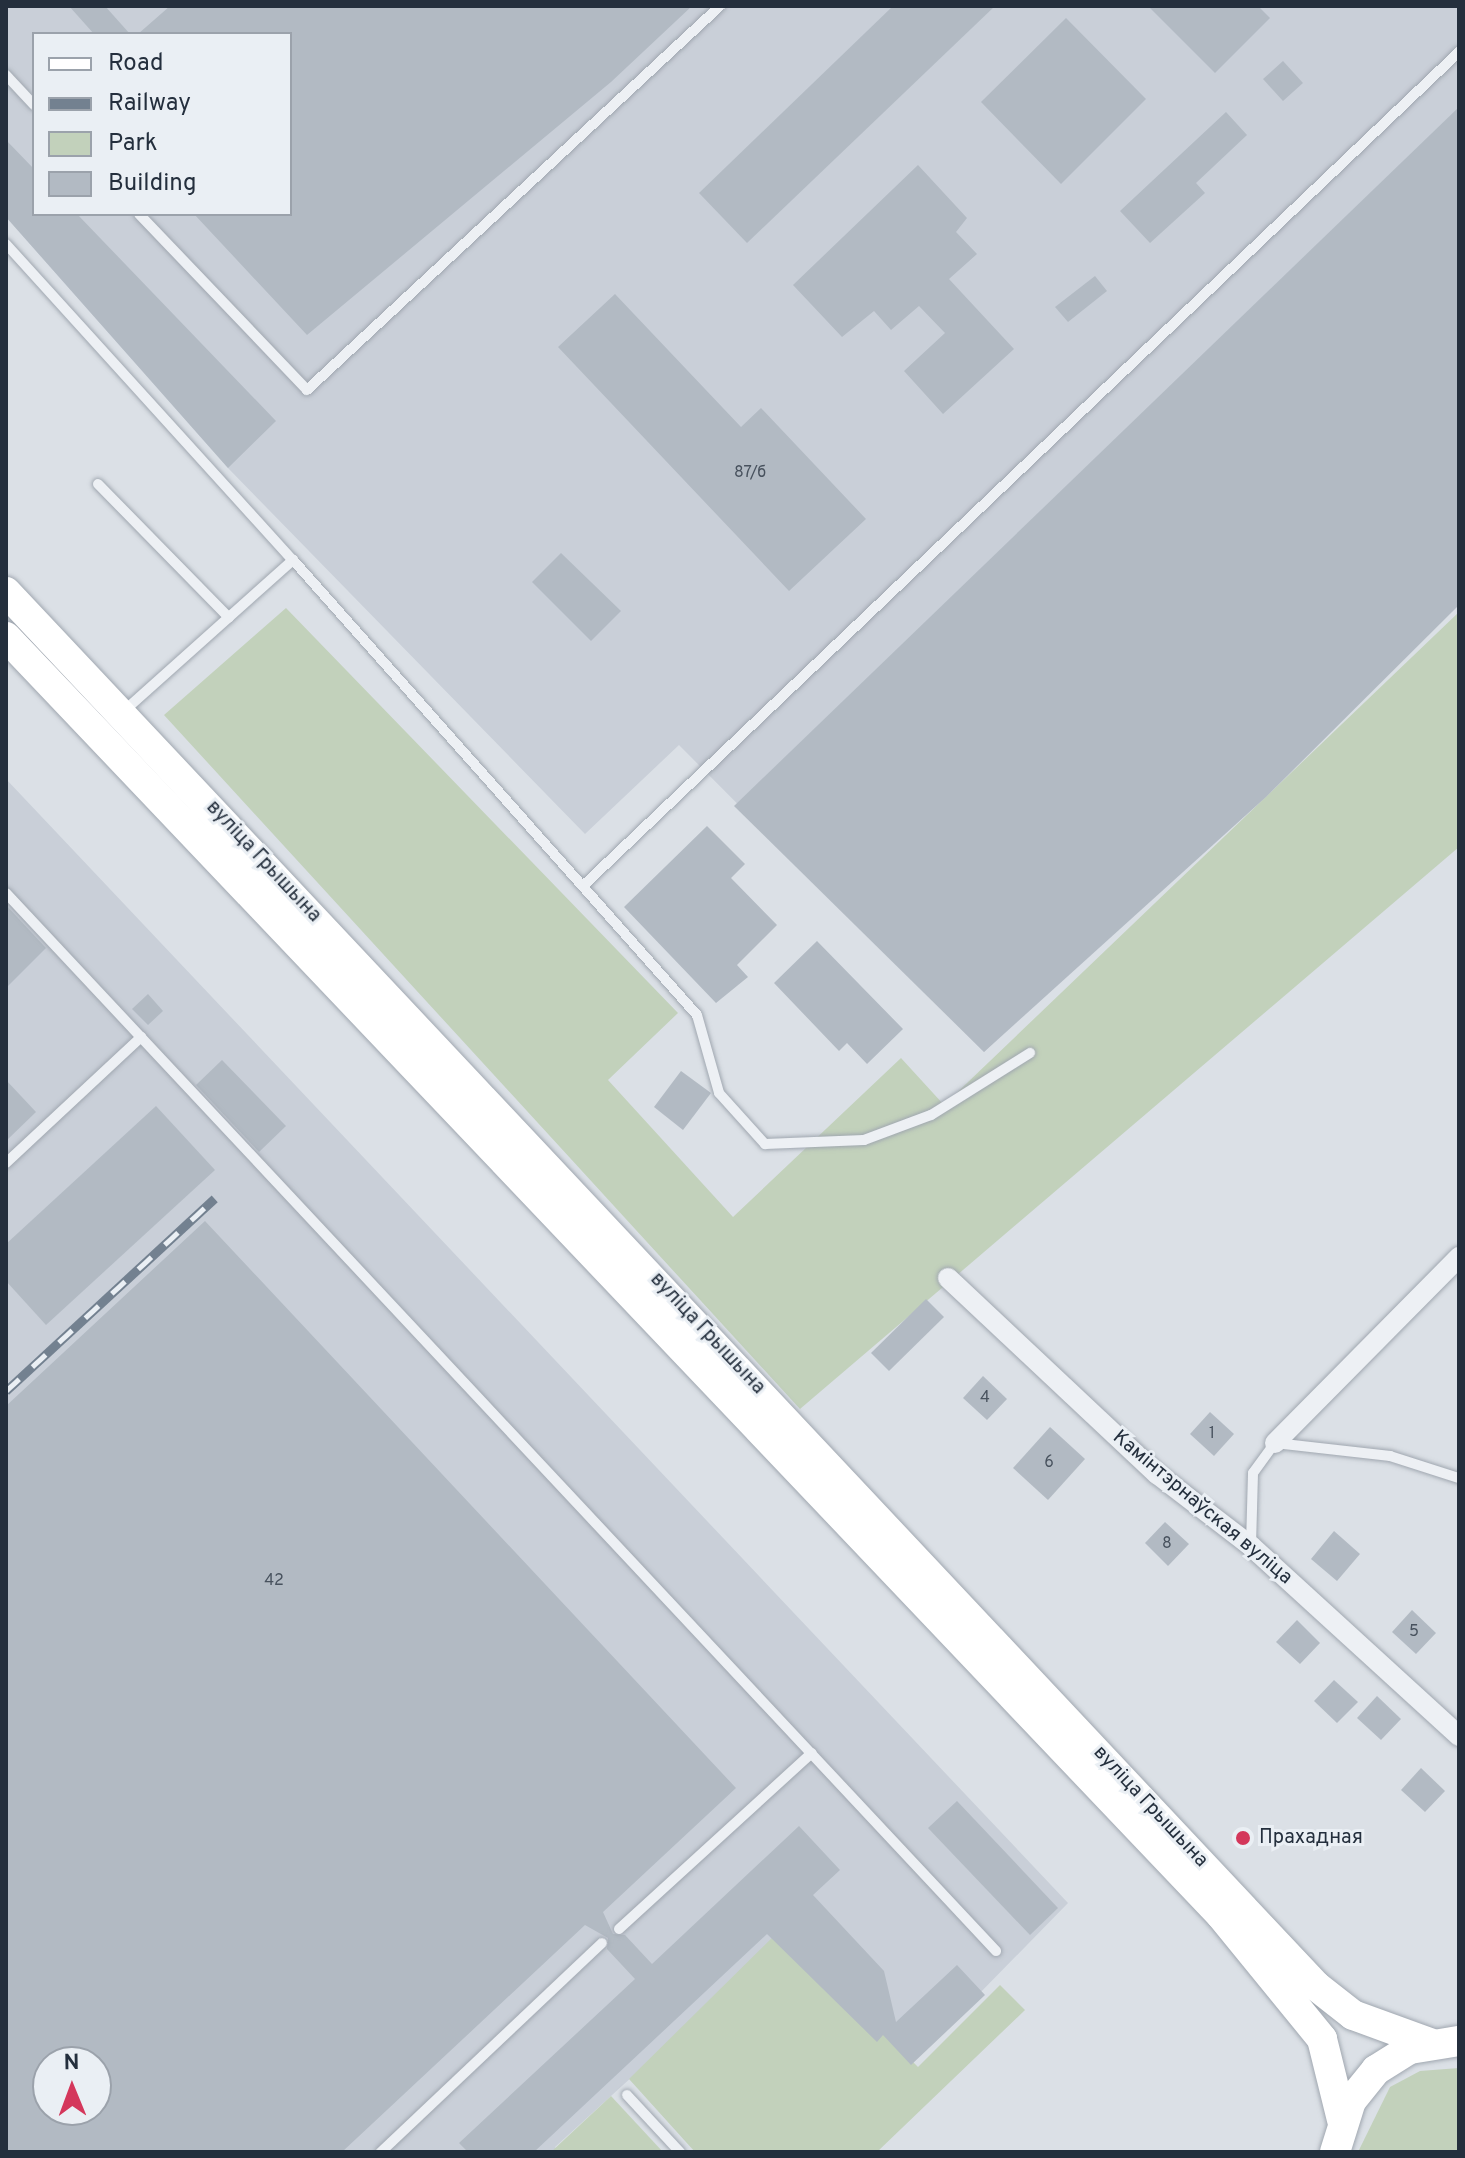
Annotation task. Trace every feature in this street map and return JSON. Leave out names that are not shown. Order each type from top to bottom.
[{"type":"main road","name":"вуліца Грышына","points":[[6,592],[1316,1986],[1353,2015],[1444,2042]]},
{"type":"main road","name":"вуліца Грышына","points":[[6,637],[1229,1923],[1322,2039],[1342,2120]]},
{"type":"main road","points":[[1335,2152],[1342,2120],[1376,2070],[1444,2042]]},
{"type":"street","points":[[1275,1443],[1459,1257]]},
{"type":"street","name":"Камінтэрнаўская вуліца","points":[[948,1278],[1157,1474],[1251,1546],[1459,1736]]},
{"type":"lane","points":[[141,216],[307,390],[720,6]]},
{"type":"lane","points":[[585,884],[1459,52]]},
{"type":"lane","points":[[6,75],[32,103]]},
{"type":"lane","points":[[6,244],[585,884],[697,1015],[719,1093],[765,1144],[864,1140],[931,1115],[1030,1053]]},
{"type":"lane","points":[[98,484],[229,618]]},
{"type":"lane","points":[[99,734],[293,560]]},
{"type":"lane","points":[[6,893],[996,1951]]},
{"type":"lane","points":[[6,1163],[141,1037]]},
{"type":"lane","points":[[1251,1546],[1253,1473],[1275,1443],[1390,1456],[1459,1478]]},
{"type":"lane","points":[[619,1929],[812,1753]]},
{"type":"lane","points":[[381,2152],[602,1943]]},
{"type":"lane","points":[[627,2095],[680,2152]]},
{"type":"shaded area","points":[[6,6],[1459,6],[1459,595],[984,1052],[679,745],[585,834],[228,468],[6,217]]},
{"type":"shaded area","points":[[6,779],[1068,1903],[885,2090],[769,1952],[555,2147],[558,2152],[6,2152]]},
{"type":"green space","points":[[286,608],[678,1013],[608,1080],[733,1217],[901,1058],[944,1105],[1459,612],[1459,847],[800,1409],[164,715]]},
{"type":"green space","points":[[781,1929],[918,2067],[1000,1985],[1025,2010],[877,2152],[695,2152],[629,2079]]},
{"type":"green space","points":[[1459,2068],[1459,2152],[1358,2152],[1390,2087],[1420,2071]]},
{"type":"green space","points":[[611,2096],[663,2152],[551,2152]]},
{"type":"building","points":[[69,6],[105,6],[128,32],[92,32]]},
{"type":"building","points":[[170,6],[692,6],[611,82],[307,335],[196,216],[292,216],[292,32],[140,32]]},
{"type":"building","points":[[893,6],[995,6],[747,243],[699,193]]},
{"type":"building","points":[[1148,6],[1258,6],[1270,18],[1215,73]]},
{"type":"building","points":[[1066,18],[1146,99],[1061,184],[981,102]]},
{"type":"building","points":[[1283,61],[1303,83],[1283,101],[1263,79]]},
{"type":"building","points":[[1459,107],[1459,605],[1266,797],[984,1052],[734,806]]},
{"type":"building","points":[[1226,112],[1247,135],[1196,183],[1205,193],[1150,243],[1120,211]]},
{"type":"building","points":[[6,140],[32,167],[32,216],[79,216],[276,421],[228,468],[6,217]]},
{"type":"building","points":[[918,165],[967,218],[956,232],[977,254],[949,279],[1014,349],[943,414],[904,371],[945,333],[919,306],[891,330],[874,311],[842,337],[793,285]]},
{"type":"building","points":[[1095,276],[1107,291],[1068,322],[1055,307]]},
{"type":"building","points":[[615,294],[741,427],[761,408],[866,519],[789,591],[558,347]]},
{"type":"building","points":[[561,553],[621,611],[591,641],[532,582]]},
{"type":"building","points":[[707,826],[745,864],[731,878],[777,925],[737,965],[748,977],[716,1003],[624,907]]},
{"type":"building","points":[[6,905],[46,948],[6,988]]},
{"type":"building","points":[[817,941],[903,1029],[867,1064],[847,1043],[839,1051],[774,983]]},
{"type":"building","points":[[148,994],[163,1011],[148,1025],[132,1009]]},
{"type":"building","points":[[222,1060],[286,1126],[259,1152],[196,1085]]},
{"type":"building","points":[[681,1071],[711,1093],[683,1130],[654,1107]]},
{"type":"building","points":[[6,1080],[36,1112],[6,1141]]},
{"type":"building","points":[[156,1106],[215,1170],[46,1325],[6,1281],[6,1244]]},
{"type":"building","points":[[205,1221],[736,1788],[603,1912],[613,1934],[625,1935],[652,1964],[799,1826],[840,1870],[813,1895],[884,1971],[896,2022],[957,1965],[985,1995],[911,2065],[883,2035],[877,2042],[767,1934],[534,2152],[468,2152],[459,2143],[635,1979],[607,1949],[608,1938],[585,1925],[342,2152],[6,2152],[6,1406]]},
{"type":"building","points":[[926,1299],[944,1317],[889,1371],[871,1353]]},
{"type":"building","points":[[983,1376],[1007,1399],[987,1420],[963,1398]]},
{"type":"building","points":[[1210,1412],[1234,1434],[1214,1456],[1190,1434]]},
{"type":"building","points":[[1050,1427],[1085,1459],[1048,1500],[1013,1468]]},
{"type":"building","points":[[1165,1522],[1189,1544],[1168,1566],[1145,1543]]},
{"type":"building","points":[[1334,1531],[1360,1554],[1337,1581],[1311,1559]]},
{"type":"building","points":[[1412,1610],[1436,1633],[1416,1654],[1392,1632]]},
{"type":"building","points":[[1297,1620],[1320,1643],[1300,1664],[1276,1642]]},
{"type":"building","points":[[1334,1680],[1358,1702],[1337,1723],[1314,1701]]},
{"type":"building","points":[[1377,1696],[1401,1719],[1381,1740],[1357,1718]]},
{"type":"building","points":[[1421,1768],[1445,1791],[1425,1812],[1401,1790]]},
{"type":"building","points":[[957,1801],[1058,1908],[1030,1935],[928,1828]]},
{"type":"railway","points":[[6,1391],[215,1198]]},
{"type":"place","name":"Прахадная","points":[[1243,1838]]}]
